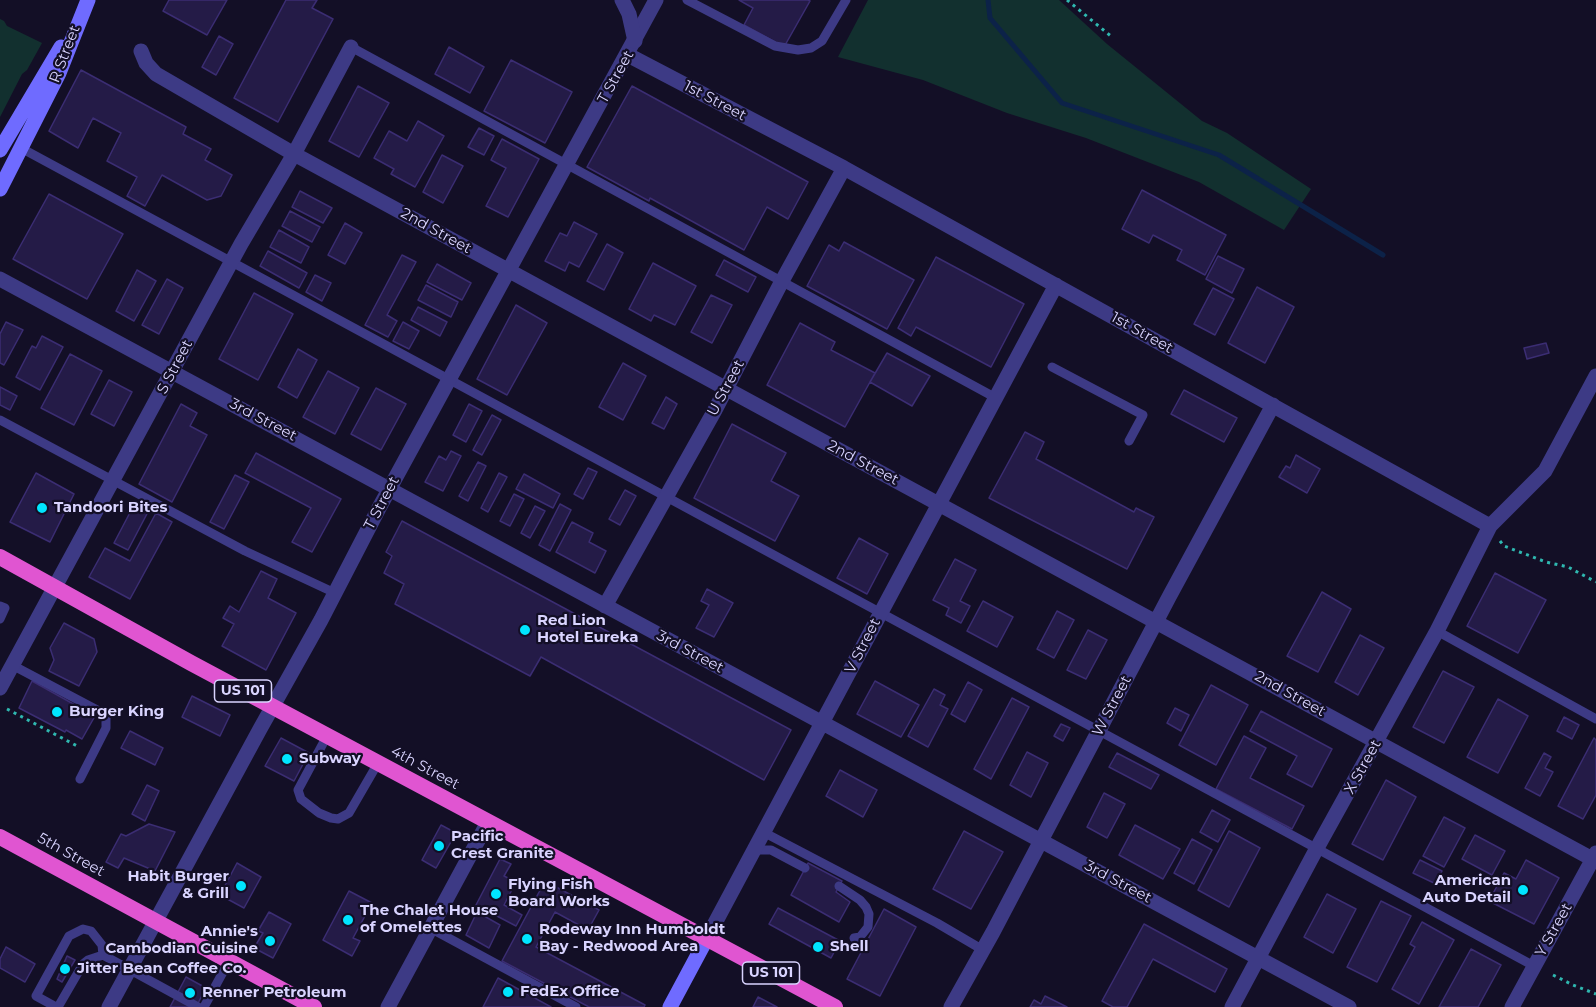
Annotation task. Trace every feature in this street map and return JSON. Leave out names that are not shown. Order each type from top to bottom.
[{"type":"highway","name":"4th Street","points":[[0,557],[273,707],[835,1007]]},
{"type":"highway","name":"5th Street","points":[[0,837],[314,1007]]},
{"type":"main road","points":[[79,19],[88,0]]},
{"type":"main road","name":"R Street","points":[[2,142],[79,19]]},
{"type":"main road","name":"R Street","points":[[0,189],[59,73],[79,19]]},
{"type":"main road","name":"V Street","points":[[670,1007],[707,939]]},
{"type":"street","points":[[622,0],[629,14],[632,48]]},
{"type":"street","name":"T Street","points":[[109,1007],[657,0]]},
{"type":"street","name":"S Street","points":[[0,688],[351,47]]},
{"type":"street","name":"1st Street","points":[[632,48],[1490,526]]},
{"type":"street","name":"2nd Street","points":[[141,51],[146,63],[156,74],[294,153],[938,505],[1595,858]]},
{"type":"street","name":"U Street","points":[[605,606],[844,168]]},
{"type":"street","name":"3rd Street","points":[[0,279],[1349,1007]]},
{"type":"street","name":"V Street","points":[[707,939],[1056,285]]},
{"type":"street","points":[[1490,526],[1545,471],[1596,376]]},
{"type":"street","name":"W Street","points":[[951,1007],[1273,405]]},
{"type":"street","name":"X Street","points":[[1232,1007],[1437,631],[1490,526]]},
{"type":"street","points":[[388,1007],[488,822]]},
{"type":"street","name":"Y Street","points":[[1512,1007],[1595,858]]},
{"type":"lane","points":[[687,0],[775,46],[798,50],[811,48],[822,41],[846,0]]},
{"type":"lane","points":[[351,47],[568,163],[996,398]]},
{"type":"lane","points":[[21,148],[1534,966]]},
{"type":"lane","points":[[1052,367],[1143,415],[1129,441]]},
{"type":"lane","points":[[0,420],[245,551],[335,593]]},
{"type":"lane","points":[[0,606],[5,608],[0,619]]},
{"type":"lane","points":[[1437,631],[1596,719]]},
{"type":"lane","points":[[12,665],[99,711],[106,718],[106,728],[80,779]]},
{"type":"lane","points":[[327,736],[298,790],[309,807],[319,813],[338,819],[349,813],[378,763]]},
{"type":"lane","points":[[765,832],[937,923],[983,950]]},
{"type":"lane","points":[[755,850],[771,850],[805,868]]},
{"type":"lane","points":[[839,886],[860,900],[869,914],[868,927],[865,932],[854,938]]},
{"type":"lane","points":[[430,928],[576,1007]]},
{"type":"lane","points":[[103,955],[102,945],[91,931],[83,929],[69,936],[36,996],[57,1007],[83,964],[103,955],[198,1007]]},
{"type":"lane","points":[[204,1007],[229,960]]},
{"type":"path","points":[[1067,0],[1112,37]]},
{"type":"path","points":[[1490,526],[1504,546],[1546,562],[1568,567],[1596,582]]},
{"type":"path","points":[[7,709],[79,747]]},
{"type":"path","points":[[1553,975],[1596,993]]},
{"type":"green space","points":[[868,0],[1059,0],[1107,44],[1202,121],[1227,133],[1311,189],[1284,230],[1199,182],[1086,138],[1007,113],[923,80],[838,57]]},
{"type":"green space","points":[[0,19],[7,26],[42,43],[27,70],[22,74],[0,117]]},
{"type":"building","points":[[169,0],[227,0],[207,35],[163,11]]},
{"type":"building","points":[[286,0],[317,0],[312,8],[333,19],[278,122],[234,98]]},
{"type":"building","points":[[739,0],[810,1],[784,47],[744,25],[753,8]]},
{"type":"building","points":[[219,36],[233,44],[216,75],[202,67]]},
{"type":"building","points":[[449,47],[484,67],[470,93],[435,74]]},
{"type":"building","points":[[511,60],[572,92],[545,143],[484,111]]},
{"type":"building","points":[[81,70],[186,127],[183,134],[211,149],[205,160],[232,175],[221,196],[207,200],[162,175],[145,206],[127,196],[137,177],[107,161],[121,133],[93,118],[78,148],[49,131]]},
{"type":"building","points":[[358,86],[389,103],[359,157],[329,141]]},
{"type":"building","points":[[632,86],[808,182],[788,219],[767,207],[744,250],[650,198],[649,201],[587,167]]},
{"type":"building","points":[[418,121],[444,136],[415,187],[391,174],[394,169],[374,158],[389,131],[407,141]]},
{"type":"building","points":[[479,128],[494,136],[484,155],[468,147]]},
{"type":"building","points":[[502,139],[539,159],[508,217],[486,206],[506,168],[491,160]]},
{"type":"building","points":[[442,155],[463,166],[443,203],[423,192]]},
{"type":"building","points":[[1142,190],[1226,235],[1205,275],[1177,260],[1182,250],[1153,235],[1149,243],[1122,229]]},
{"type":"building","points":[[300,191],[332,208],[323,223],[292,207]]},
{"type":"building","points":[[49,194],[123,234],[87,299],[13,259]]},
{"type":"building","points":[[290,211],[320,227],[312,242],[282,226]]},
{"type":"building","points":[[574,222],[597,234],[579,267],[569,262],[565,271],[545,261],[560,233],[567,236]]},
{"type":"building","points":[[345,223],[362,233],[345,264],[328,255]]},
{"type":"building","points":[[279,230],[309,247],[301,263],[270,247]]},
{"type":"building","points":[[844,242],[914,280],[887,329],[807,286],[829,245],[839,251]]},
{"type":"building","points":[[607,244],[623,253],[604,290],[587,281]]},
{"type":"building","points":[[268,251],[307,273],[299,288],[260,266]]},
{"type":"building","points":[[402,255],[416,262],[387,315],[397,321],[388,337],[365,325]]},
{"type":"building","points":[[1218,256],[1244,269],[1232,293],[1206,279]]},
{"type":"building","points":[[936,257],[1024,304],[991,367],[916,327],[911,336],[898,328]]},
{"type":"building","points":[[724,260],[756,277],[748,292],[716,275]]},
{"type":"building","points":[[653,263],[696,286],[675,325],[654,315],[651,321],[629,309]]},
{"type":"building","points":[[437,264],[471,283],[462,300],[427,282]]},
{"type":"building","points":[[137,270],[156,281],[134,321],[116,311]]},
{"type":"building","points":[[315,275],[331,283],[322,301],[306,292]]},
{"type":"building","points":[[167,279],[183,288],[159,334],[142,325]]},
{"type":"building","points":[[426,285],[458,302],[451,317],[418,300]]},
{"type":"building","points":[[1257,287],[1294,307],[1265,363],[1228,343]]},
{"type":"building","points":[[1213,288],[1234,299],[1215,335],[1194,324]]},
{"type":"building","points":[[254,293],[293,314],[258,380],[219,359]]},
{"type":"building","points":[[711,295],[732,305],[712,343],[691,332]]},
{"type":"building","points":[[516,305],[547,323],[507,395],[477,379]]},
{"type":"building","points":[[418,307],[447,322],[440,336],[411,320]]},
{"type":"building","points":[[6,322],[23,330],[4,365],[0,363],[0,334]]},
{"type":"building","points":[[403,322],[419,331],[409,349],[393,341]]},
{"type":"building","points":[[800,323],[835,342],[831,350],[875,373],[845,427],[767,385]]},
{"type":"building","points":[[42,336],[63,347],[40,390],[16,377],[32,346],[36,348]]},
{"type":"building","points":[[1546,343],[1549,353],[1527,359],[1524,348]]},
{"type":"building","points":[[298,349],[317,360],[297,398],[278,387]]},
{"type":"building","points":[[887,353],[930,376],[912,406],[870,382]]},
{"type":"building","points":[[70,354],[102,371],[74,425],[41,408]]},
{"type":"building","points":[[623,363],[646,376],[623,420],[599,407]]},
{"type":"building","points":[[328,371],[359,388],[335,434],[303,417]]},
{"type":"building","points":[[109,380],[132,392],[114,426],[91,414]]},
{"type":"building","points":[[0,387],[17,396],[10,410],[0,405]]},
{"type":"building","points":[[376,388],[406,404],[381,450],[351,434]]},
{"type":"building","points":[[1184,390],[1237,418],[1224,442],[1171,414]]},
{"type":"building","points":[[666,397],[677,404],[664,429],[652,423]]},
{"type":"building","points":[[181,404],[197,413],[190,426],[207,435],[172,502],[139,484]]},
{"type":"building","points":[[469,404],[482,411],[466,442],[453,435]]},
{"type":"building","points":[[492,415],[501,420],[482,455],[473,450]]},
{"type":"building","points":[[732,424],[786,453],[771,481],[799,496],[775,541],[694,498]]},
{"type":"building","points":[[1025,432],[1044,442],[1036,459],[1134,512],[1136,508],[1154,517],[1127,569],[989,498]]},
{"type":"building","points":[[451,451],[461,456],[443,491],[425,482],[439,456],[446,460]]},
{"type":"building","points":[[256,453],[341,499],[312,552],[292,542],[311,508],[245,473]]},
{"type":"building","points":[[1296,455],[1320,469],[1307,493],[1279,477],[1286,466],[1290,468]]},
{"type":"building","points":[[478,462],[486,466],[468,501],[459,496]]},
{"type":"building","points":[[588,468],[597,472],[583,499],[574,494]]},
{"type":"building","name":"Tandoori Bites","points":[[36,473],[74,494],[50,542],[10,522]]},
{"type":"building","points":[[499,473],[507,477],[488,512],[481,508]]},
{"type":"building","points":[[524,474],[560,494],[553,508],[516,489]]},
{"type":"building","points":[[235,475],[249,482],[224,529],[210,522]]},
{"type":"building","points":[[625,490],[636,496],[620,525],[609,519]]},
{"type":"building","points":[[514,494],[524,499],[510,526],[500,521]]},
{"type":"building","points":[[135,503],[149,510],[128,550],[114,543]]},
{"type":"building","points":[[560,504],[571,510],[550,551],[539,545]]},
{"type":"building","points":[[535,506],[545,511],[530,538],[521,533]]},
{"type":"building","points":[[156,513],[172,522],[130,599],[89,577],[105,548],[130,561]]},
{"type":"building","name":"Red Lion Hotel Eureka","points":[[402,521],[791,730],[764,780],[541,657],[530,676],[395,604],[404,584],[384,573],[392,556],[386,552]]},
{"type":"building","points":[[572,522],[593,533],[589,542],[606,551],[595,573],[556,552]]},
{"type":"building","points":[[859,538],[888,554],[867,594],[837,578]]},
{"type":"building","points":[[955,559],[976,570],[960,601],[970,606],[961,623],[946,615],[949,608],[933,600]]},
{"type":"building","points":[[261,571],[277,579],[268,598],[296,613],[266,670],[222,646],[234,624],[223,618],[230,606],[239,612]]},
{"type":"building","points":[[1495,573],[1546,600],[1518,653],[1467,626]]},
{"type":"building","points":[[707,589],[733,603],[714,637],[696,628],[709,605],[701,601]]},
{"type":"building","points":[[1322,592],[1351,609],[1318,672],[1287,656]]},
{"type":"building","points":[[983,601],[1013,617],[997,647],[967,631]]},
{"type":"building","points":[[1057,611],[1074,620],[1054,658],[1037,649]]},
{"type":"building","points":[[64,623],[94,639],[97,652],[79,686],[49,671],[54,660],[50,648]]},
{"type":"building","points":[[1088,630],[1107,640],[1086,679],[1067,670]]},
{"type":"building","points":[[1360,635],[1384,648],[1358,695],[1335,682]]},
{"type":"building","points":[[1443,671],[1474,687],[1444,743],[1413,727]]},
{"type":"building","name":"Burger King","points":[[32,681],[95,716],[82,739],[19,708]]},
{"type":"building","points":[[875,681],[919,705],[901,737],[857,714]]},
{"type":"building","points":[[968,682],[982,690],[965,722],[951,714]]},
{"type":"building","points":[[1211,685],[1248,705],[1216,765],[1179,745]]},
{"type":"building","points":[[934,689],[945,695],[940,705],[948,709],[928,747],[908,736]]},
{"type":"building","points":[[192,696],[230,715],[220,736],[182,717]]},
{"type":"building","points":[[1012,698],[1029,707],[991,779],[974,769]]},
{"type":"building","points":[[1498,699],[1528,716],[1498,773],[1467,757]]},
{"type":"building","points":[[1175,708],[1189,715],[1181,731],[1167,723]]},
{"type":"building","points":[[1261,711],[1332,749],[1312,787],[1287,774],[1297,756],[1250,731]]},
{"type":"building","points":[[1564,717],[1579,725],[1572,739],[1557,731]]},
{"type":"building","points":[[1061,724],[1070,728],[1063,741],[1054,736]]},
{"type":"building","points":[[130,731],[163,748],[155,765],[121,748]]},
{"type":"building","points":[[1244,736],[1266,748],[1250,778],[1304,806],[1292,829],[1216,789]]},
{"type":"building","name":"Subway","points":[[281,738],[309,753],[294,781],[265,766]]},
{"type":"building","points":[[1594,738],[1596,740],[1596,795],[1583,819],[1558,806]]},
{"type":"building","points":[[1027,752],[1048,763],[1031,797],[1010,785]]},
{"type":"building","points":[[1117,753],[1159,775],[1151,789],[1109,767]]},
{"type":"building","points":[[1544,753],[1551,757],[1545,768],[1553,772],[1540,796],[1525,788]]},
{"type":"building","points":[[840,770],[877,790],[863,817],[826,796]]},
{"type":"building","points":[[1386,780],[1416,797],[1383,860],[1352,844]]},
{"type":"building","points":[[147,785],[159,791],[145,821],[132,814]]},
{"type":"building","points":[[1104,793],[1125,804],[1107,838],[1087,827]]},
{"type":"building","points":[[1212,810],[1230,820],[1218,842],[1200,832]]},
{"type":"building","points":[[1444,817],[1465,828],[1444,867],[1423,856]]},
{"type":"building","points":[[149,824],[175,832],[155,871],[124,858],[118,868],[106,862],[121,834],[126,836]]},
{"type":"building","name":"Pacific Crest Granite","points":[[441,825],[456,833],[436,868],[422,860]]},
{"type":"building","points":[[1135,825],[1180,849],[1163,879],[1119,855]]},
{"type":"building","points":[[964,831],[1003,852],[971,909],[933,889]]},
{"type":"building","points":[[1229,831],[1260,848],[1229,907],[1198,890]]},
{"type":"building","points":[[1475,835],[1505,851],[1492,875],[1462,859]]},
{"type":"building","points":[[1192,839],[1212,850],[1194,884],[1174,873]]},
{"type":"building","name":"Flying Fish Board Works","points":[[500,859],[511,864],[504,876],[516,882],[504,905],[522,915],[516,926],[476,905]]},
{"type":"building","points":[[1420,860],[1442,871],[1436,884],[1413,873]]},
{"type":"building","name":"American Auto Detail","points":[[1526,860],[1559,878],[1534,924],[1489,901],[1504,873],[1516,879]]},
{"type":"building","name":"Habit Burger & Grill","points":[[237,863],[261,877],[244,908],[220,895]]},
{"type":"building","points":[[808,863],[842,881],[836,892],[850,902],[839,922],[791,895]]},
{"type":"building","name":"Rodeway Inn Humboldt Bay - Redwood Area","points":[[545,881],[599,910],[588,930],[555,912],[536,947],[645,1005],[644,1007],[589,1007],[502,961]]},
{"type":"building","name":"The Chalet House of Omelettes","points":[[349,891],[372,903],[353,938],[360,941],[352,956],[323,940]]},
{"type":"building","points":[[1327,894],[1356,909],[1333,953],[1304,937]]},
{"type":"building","points":[[1381,901],[1411,916],[1377,982],[1347,967]]},
{"type":"building","points":[[778,908],[840,941],[831,958],[769,924]]},
{"type":"building","points":[[884,909],[916,927],[880,996],[847,979]]},
{"type":"building","name":"Annie's Cambodian Cuisine","points":[[269,912],[291,924],[273,958],[254,948],[263,933],[258,931]]},
{"type":"building","points":[[477,912],[500,925],[489,948],[466,935]]},
{"type":"building","points":[[1422,922],[1454,940],[1419,1004],[1392,989],[1415,947],[1410,944]]},
{"type":"building","points":[[1144,924],[1227,969],[1215,992],[1153,959],[1127,1007],[1113,1007],[1102,1001]]},
{"type":"building","points":[[6,947],[35,964],[25,982],[0,968],[0,959]]},
{"type":"building","points":[[1471,949],[1501,965],[1478,1007],[1439,1007]]},
{"type":"building","name":"Jitter Bean Coffee Co.","points":[[67,956],[75,960],[62,982],[57,979]]},
{"type":"building","name":"Renner Petroleum","points":[[186,977],[206,988],[196,1007],[170,1007]]},
{"type":"building","name":"FedEx Office","points":[[498,978],[551,1007],[483,1007]]},
{"type":"building","points":[[1045,996],[1067,1007],[1030,1007],[1034,1000],[1041,1004]]},
{"type":"building","points":[[758,997],[777,1007],[753,1007]]},
{"type":"waterway","points":[[988,0],[990,18],[1062,103],[1219,155],[1383,255]]},
{"type":"place","name":"Tandoori Bites","points":[[42,508]]},
{"type":"place","name":"Red Lion Hotel Eureka","points":[[525,630]]},
{"type":"place","name":"Burger King","points":[[57,712]]},
{"type":"place","name":"Subway","points":[[287,759]]},
{"type":"place","name":"Pacific Crest Granite","points":[[439,846]]},
{"type":"place","name":"Habit Burger & Grill","points":[[241,886]]},
{"type":"place","name":"American Auto Detail","points":[[1523,890]]},
{"type":"place","name":"Flying Fish Board Works","points":[[496,894]]},
{"type":"place","name":"The Chalet House of Omelettes","points":[[348,920]]},
{"type":"place","name":"Rodeway Inn Humboldt Bay - Redwood Area","points":[[527,939]]},
{"type":"place","name":"Annie's Cambodian Cuisine","points":[[270,941]]},
{"type":"place","name":"Shell","points":[[818,947]]},
{"type":"place","name":"Jitter Bean Coffee Co.","points":[[65,969]]},
{"type":"place","name":"FedEx Office","points":[[508,992]]},
{"type":"place","name":"Renner Petroleum","points":[[190,993]]}]
